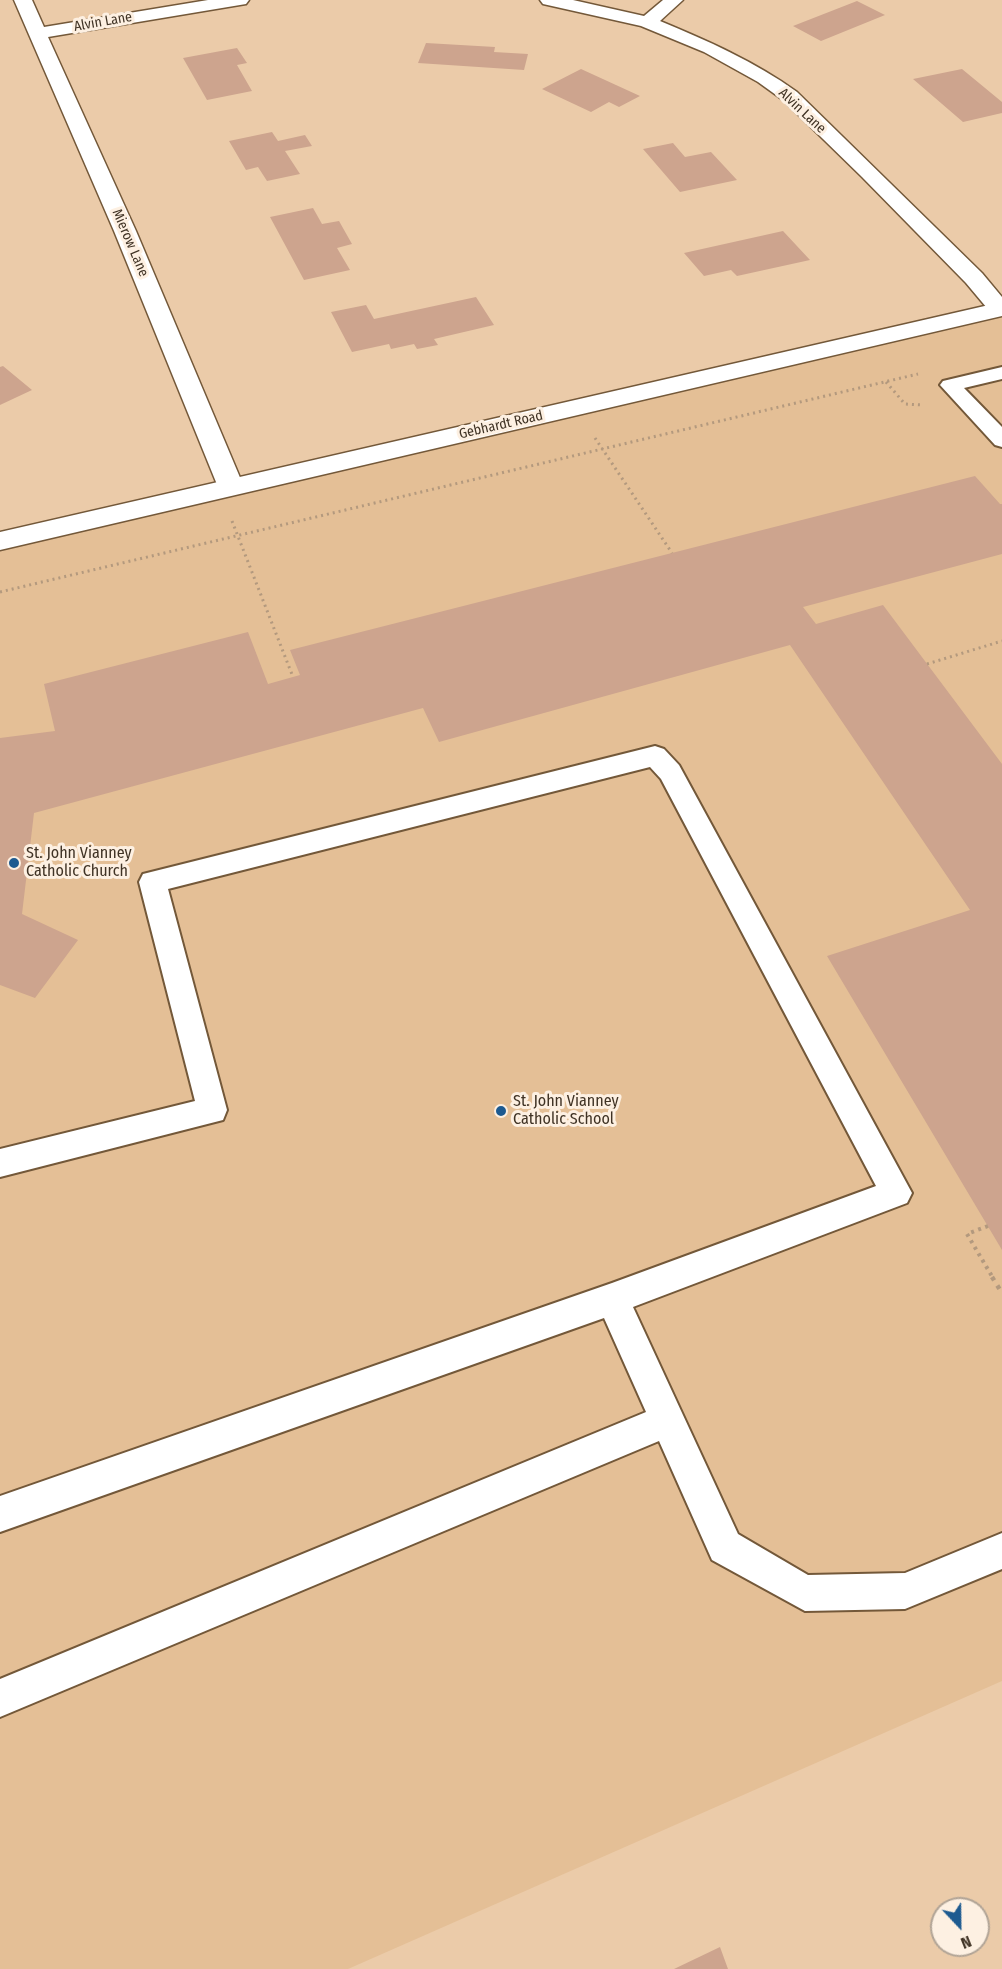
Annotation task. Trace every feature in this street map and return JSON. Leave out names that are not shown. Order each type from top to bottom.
[{"type":"street","name":"Mierow Lane","points":[[23,0],[125,231],[225,489]]},
{"type":"street","name":"Alvin Lane","points":[[38,33],[240,0]]},
{"type":"street","name":"Alvin Lane","points":[[549,0],[647,22],[718,52],[765,78],[790,96],[974,278],[1001,309]]},
{"type":"street","points":[[647,22],[674,0]]},
{"type":"street","name":"Gebhardt Road","points":[[0,541],[1001,309]]},
{"type":"lane","points":[[1002,373],[950,385],[1002,440]]},
{"type":"lane","points":[[0,1163],[213,1110],[153,882],[655,756],[670,772],[896,1193],[612,1299],[0,1514]]},
{"type":"lane","points":[[612,1299],[725,1547],[805,1593],[905,1591],[1002,1551]]},
{"type":"lane","points":[[0,1698],[667,1420]]},
{"type":"path","points":[[0,592],[927,372]]},
{"type":"path","points":[[575,408],[672,553]]},
{"type":"path","points":[[225,489],[237,536],[293,677]]},
{"type":"path","points":[[927,664],[1002,641]]},
{"type":"path","points":[[988,1226],[967,1234],[1002,1293]]},
{"type":"shaded area","name":"St. John Vianney Catholic School","points":[[1002,309],[1002,1681],[348,1969],[0,1969],[0,541]]},
{"type":"building","points":[[857,1],[885,15],[821,41],[793,26]]},
{"type":"building","points":[[426,43],[495,47],[494,52],[528,54],[524,70],[418,63]]},
{"type":"building","points":[[237,48],[247,63],[237,65],[252,91],[207,100],[183,58]]},
{"type":"building","points":[[581,69],[640,96],[619,107],[609,102],[591,112],[542,89]]},
{"type":"building","points":[[962,69],[1002,102],[1002,113],[963,122],[913,79]]},
{"type":"building","points":[[272,132],[278,141],[305,135],[312,146],[285,151],[300,174],[267,181],[258,167],[246,170],[229,141]]},
{"type":"building","points":[[673,143],[685,157],[711,152],[737,180],[680,192],[643,149]]},
{"type":"building","points":[[313,208],[322,224],[339,221],[352,244],[337,248],[350,270],[304,280],[270,217]]},
{"type":"building","points":[[783,231],[810,260],[737,276],[731,270],[704,276],[684,253]]},
{"type":"building","points":[[476,297],[494,325],[434,339],[438,345],[417,349],[414,344],[391,349],[389,344],[352,352],[331,312],[366,305],[374,319]]},
{"type":"building","points":[[3,366],[32,390],[0,405],[0,367]]},
{"type":"building","points":[[975,476],[1002,504],[1002,554],[803,607],[816,624],[883,605],[1002,764],[1002,1250],[827,956],[970,910],[790,645],[439,742],[423,708],[34,813],[22,914],[78,940],[35,998],[0,985],[0,738],[55,731],[44,684],[248,632],[268,684],[300,675],[290,650]]},
{"type":"building","points":[[720,1947],[728,1969],[674,1969]]},
{"type":"place","name":"St. John Vianney Catholic Church","points":[[14,863]]},
{"type":"place","name":"St. John Vianney Catholic School","points":[[501,1111]]}]
